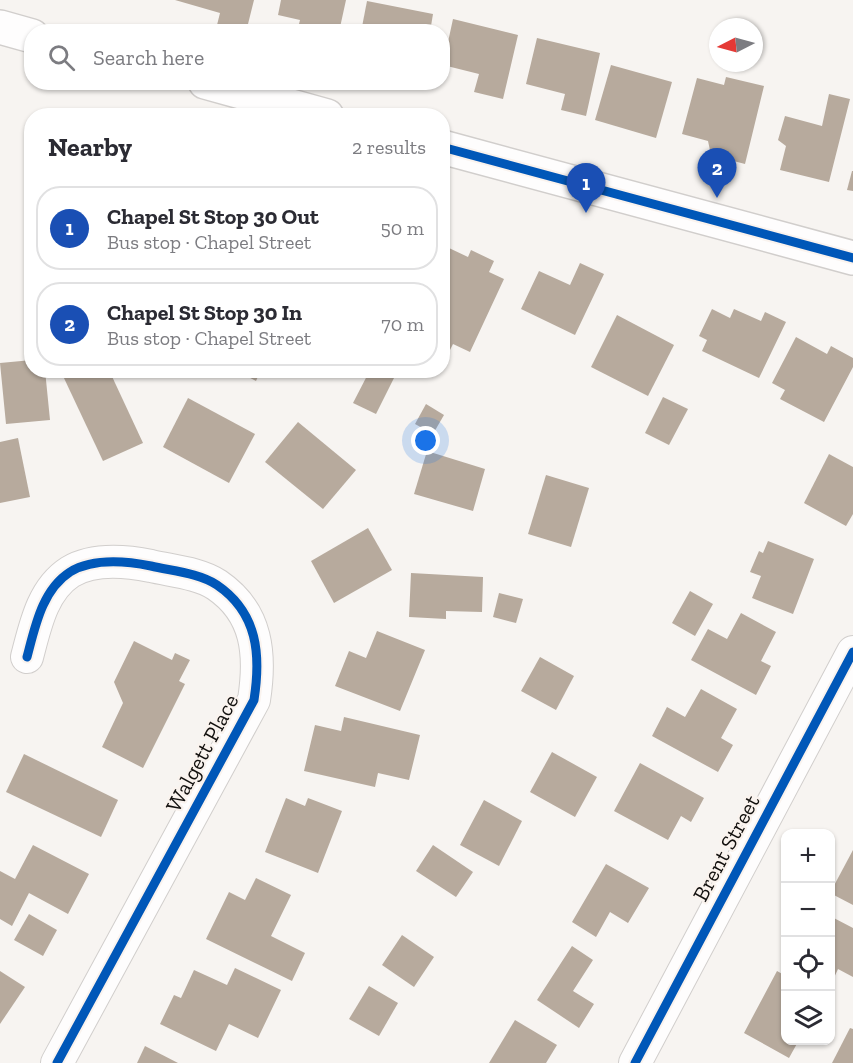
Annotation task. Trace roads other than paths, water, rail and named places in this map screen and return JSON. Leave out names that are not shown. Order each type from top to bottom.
[{"type":"street","points":[[0,27],[24,34]]},
{"type":"street","points":[[234,90],[298,108]]},
{"type":"street","points":[[450,149],[853,258]]},
{"type":"street","name":"Walgett Place","points":[[27,657],[38,617],[46,598],[57,584],[69,572],[87,565],[110,562],[136,563],[190,574],[216,584],[234,600],[248,619],[257,645],[258,673],[254,700],[57,1063]]},
{"type":"street","name":"Brent Street","points":[[635,1063],[853,652]]},
{"type":"place","name":"Chapel St Stop 30 In","points":[[717,198]]},
{"type":"place","name":"Chapel St Stop 30 Out","points":[[586,213]]}]
